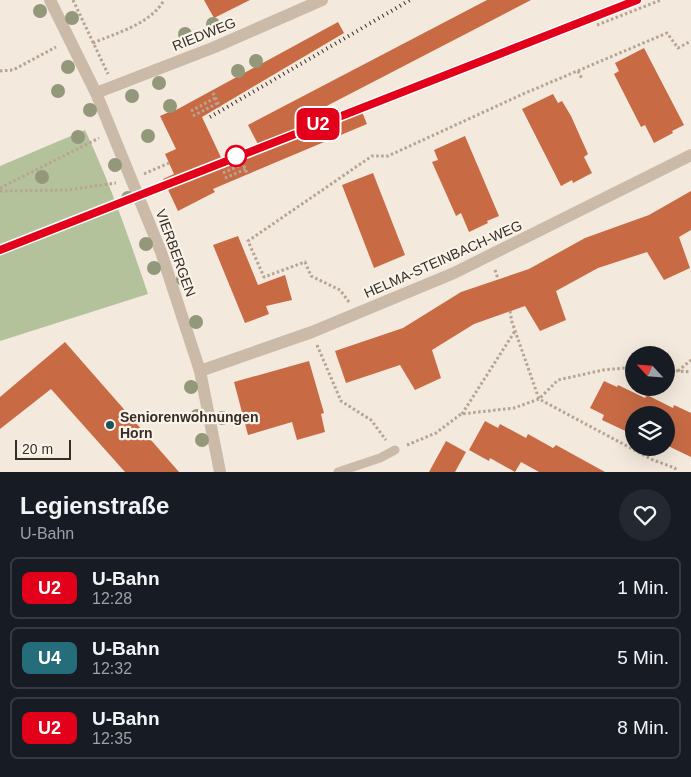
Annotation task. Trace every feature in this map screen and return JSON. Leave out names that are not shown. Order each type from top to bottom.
[{"type":"street","name":"VIERBERGEN","points":[[50,0],[113,130],[161,252],[200,371],[220,472]]},
{"type":"street","name":"RIEDWEG","points":[[96,93],[215,47],[319,1]]},
{"type":"street","name":"HELMA-STEINBACH-WEG","points":[[200,371],[312,332],[454,274],[691,156]]},
{"type":"lane","points":[[338,472],[374,460],[395,450]]},
{"type":"path","points":[[73,0],[114,86]]},
{"type":"path","points":[[93,43],[148,17],[164,0]]},
{"type":"path","points":[[596,25],[661,0]]},
{"type":"path","points":[[356,313],[340,290],[311,276],[304,262],[264,277],[248,241],[372,156],[388,156],[667,33],[678,48],[691,41]]},
{"type":"path","points":[[0,71],[13,70],[70,39]]},
{"type":"path","points":[[578,71],[582,80]]},
{"type":"path","points":[[193,116],[218,105],[213,93]]},
{"type":"path","points":[[191,111],[215,98]]},
{"type":"path","points":[[0,189],[113,130]]},
{"type":"path","points":[[0,189],[67,190],[113,184],[132,179],[169,163]]},
{"type":"path","points":[[223,173],[242,163],[246,171],[225,178]]},
{"type":"path","points":[[510,311],[538,399],[653,460],[675,468],[676,472]]},
{"type":"path","points":[[312,332],[341,402],[370,420],[395,450],[436,433],[461,414],[515,331]]},
{"type":"path","points":[[678,371],[691,360]]},
{"type":"path","points":[[461,414],[514,408],[538,399],[558,380],[603,370],[625,368]]},
{"type":"path","points":[[675,371],[691,372]]},
{"type":"green space","points":[[85,130],[111,190],[148,294],[0,341],[0,166]]},
{"type":"building","points":[[204,0],[250,0],[214,18]]},
{"type":"building","points":[[487,0],[531,0],[317,111],[324,126],[362,112],[367,124],[213,189],[215,192],[178,211],[163,179],[174,174],[165,154],[176,149],[160,116],[176,110],[338,22],[344,33],[202,117],[224,164],[261,150],[248,125]]},
{"type":"building","points":[[644,48],[684,125],[654,143],[645,125],[641,127],[614,74],[619,71],[615,63]]},
{"type":"building","points":[[553,94],[558,103],[562,101],[571,116],[588,154],[584,157],[592,173],[573,183],[572,180],[561,186],[522,109]]},
{"type":"building","points":[[465,136],[499,216],[469,232],[461,213],[456,216],[432,162],[438,160],[434,150]]},
{"type":"building","points":[[373,173],[405,255],[374,268],[342,185]]},
{"type":"building","points":[[691,191],[691,230],[679,237],[690,268],[664,280],[647,252],[598,268],[556,291],[566,320],[540,331],[525,306],[474,324],[432,350],[441,378],[415,390],[400,365],[346,383],[335,351],[403,328],[461,292],[529,269],[585,238],[649,215]]},
{"type":"building","points":[[238,236],[258,285],[285,275],[292,300],[266,306],[269,314],[245,323],[213,245]]},
{"type":"building","name":"Seniorenwohnungen Horn","points":[[65,342],[179,472],[125,472],[51,389],[0,429],[0,397]]},
{"type":"building","points":[[309,361],[324,413],[321,414],[325,432],[297,440],[292,422],[248,435],[234,382]]},
{"type":"building","points":[[604,381],[625,388],[625,396],[641,396],[645,398],[649,396],[669,406],[625,406],[625,431],[602,420],[604,415],[590,408]]},
{"type":"building","points":[[674,405],[691,413],[691,457],[675,449]]},
{"type":"building","points":[[485,421],[498,428],[500,424],[526,438],[528,434],[553,448],[556,445],[605,472],[539,472],[521,462],[515,472],[490,458],[489,461],[469,450]]},
{"type":"building","points":[[446,441],[466,452],[455,472],[429,472]]},
{"type":"railway","points":[[210,117],[410,0]]},
{"type":"railway","points":[[228,159],[637,0]]},
{"type":"metro line","name":"U2","points":[[0,250],[637,0]]},
{"type":"place","name":"Seniorenwohnungen Horn","points":[[110,425]]}]
